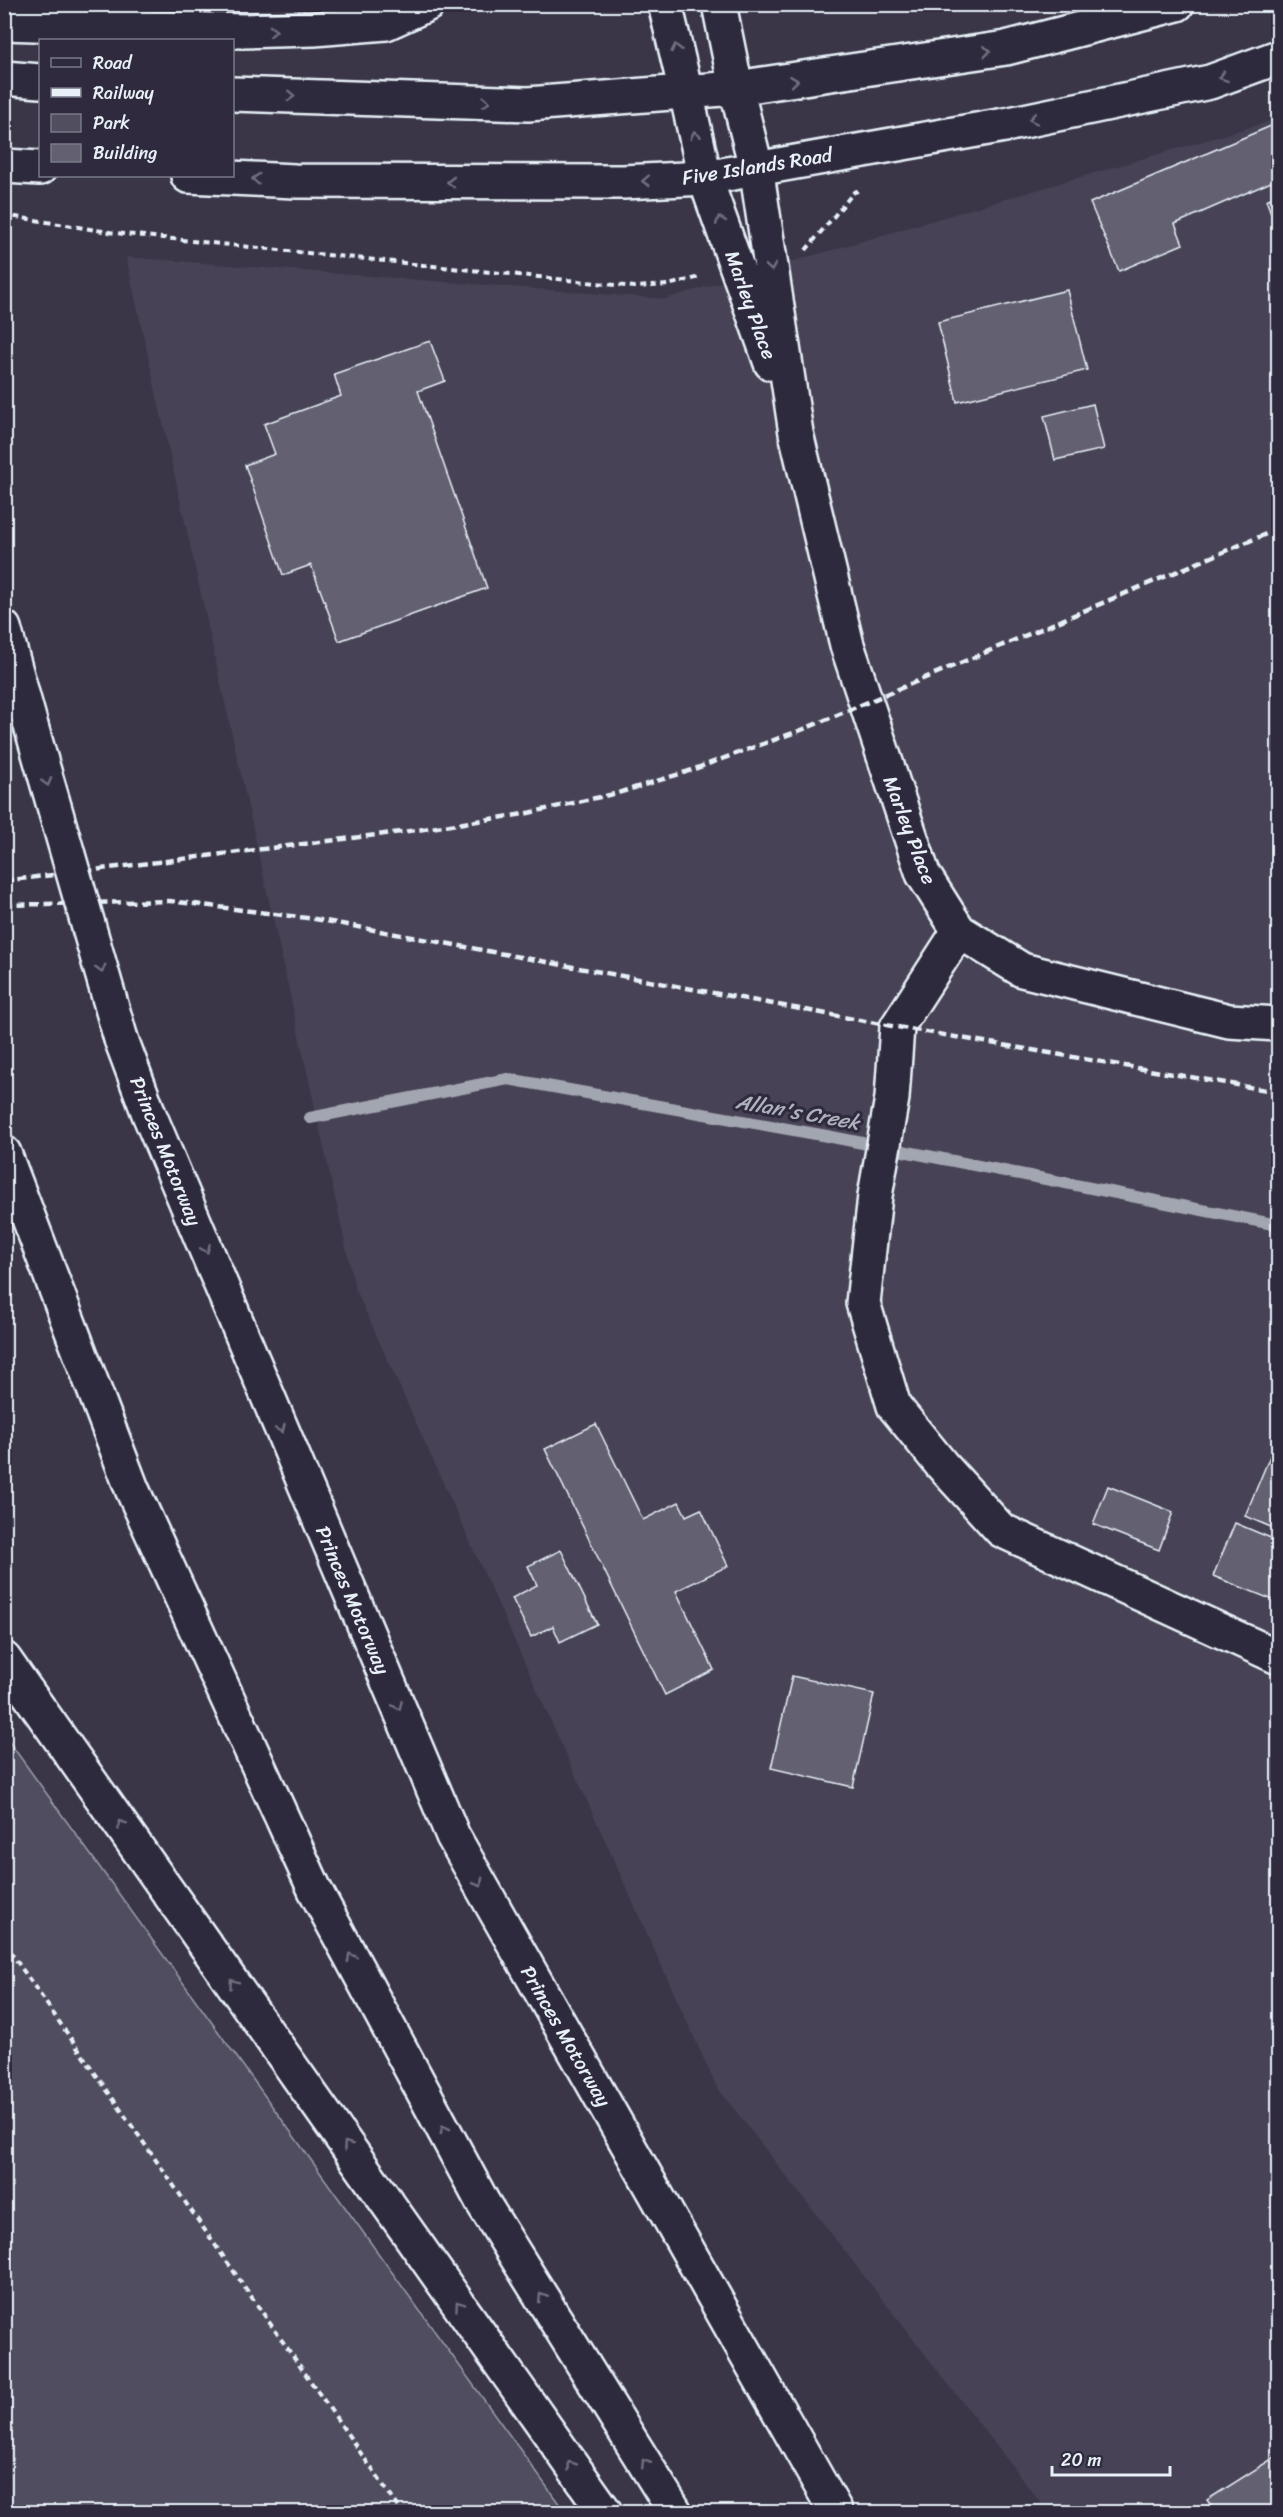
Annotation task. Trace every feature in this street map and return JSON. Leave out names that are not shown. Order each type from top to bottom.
[{"type":"main road","points":[[4,23],[242,32],[314,29],[386,23],[428,4]]},
{"type":"main road","name":"Marley Place","points":[[665,4],[705,178],[796,433]]},
{"type":"main road","name":"Marley Place","points":[[719,4],[736,88],[756,167],[796,433],[847,645],[865,705],[923,874],[959,931],[1022,970],[1228,1021],[1278,1024]]},
{"type":"main road","points":[[234,94],[528,104],[736,88],[1006,48],[1177,4]]},
{"type":"main road","name":"Five Islands Road","points":[[209,177],[295,181],[623,182],[705,178],[756,167],[1005,125],[1210,82],[1278,57]]},
{"type":"main road","points":[[4,78],[39,81]]},
{"type":"main road","points":[[4,166],[39,168]]},
{"type":"main road","name":"Princes Motorway","points":[[4,628],[121,1039],[153,1125],[453,1836],[836,2512]]},
{"type":"main road","points":[[959,931],[897,1027],[892,1098],[875,1196],[863,1304],[894,1406],[941,1464],[1001,1530],[1278,1657]]},
{"type":"main road","points":[[4,1153],[132,1489],[315,1890],[483,2203],[675,2512]]},
{"type":"main road","points":[[4,1659],[605,2512]]},
{"type":"path","points":[[4,215],[115,233],[604,284],[668,285],[703,276]]},
{"type":"path","points":[[4,1943],[402,2512]]},
{"type":"shaded area","points":[[1278,119],[1278,2512],[1048,2512],[716,2086],[355,1288],[126,257],[665,299]]},
{"type":"green space","points":[[5,1736],[565,2512],[5,2512]]},
{"type":"building","points":[[1278,123],[1278,179],[1175,224],[1183,244],[1119,271],[1090,203]]},
{"type":"building","points":[[1278,195],[1278,231],[1266,200]]},
{"type":"building","points":[[1067,290],[1087,370],[957,402],[938,322]]},
{"type":"building","points":[[430,341],[445,381],[418,391],[487,588],[339,641],[311,565],[283,575],[245,465],[275,454],[264,424],[341,396],[334,374]]},
{"type":"building","points":[[1093,404],[1104,449],[1055,460],[1044,416]]},
{"type":"building","points":[[596,1424],[643,1520],[679,1502],[686,1516],[701,1509],[728,1566],[676,1591],[714,1670],[665,1695],[545,1449]]},
{"type":"building","points":[[1270,1456],[1278,1459],[1278,1530],[1245,1516]]},
{"type":"building","points":[[1108,1486],[1173,1512],[1159,1550],[1093,1524]]},
{"type":"building","points":[[1235,1523],[1278,1541],[1278,1602],[1213,1576]]},
{"type":"building","points":[[561,1550],[597,1624],[560,1642],[553,1626],[531,1637],[512,1598],[537,1585],[528,1566]]},
{"type":"building","points":[[792,1676],[874,1694],[853,1787],[771,1768]]},
{"type":"building","points":[[1278,2455],[1278,2512],[1215,2512],[1207,2500]]},
{"type":"waterway","name":"Allan's Creek","points":[[310,1118],[508,1079],[827,1136],[1278,1225]]},
{"type":"railway","points":[[4,881],[417,830],[524,814],[618,793],[686,772],[804,729],[1278,529]]},
{"type":"railway","points":[[4,905],[170,901],[315,919],[897,1027],[1278,1092]]}]
